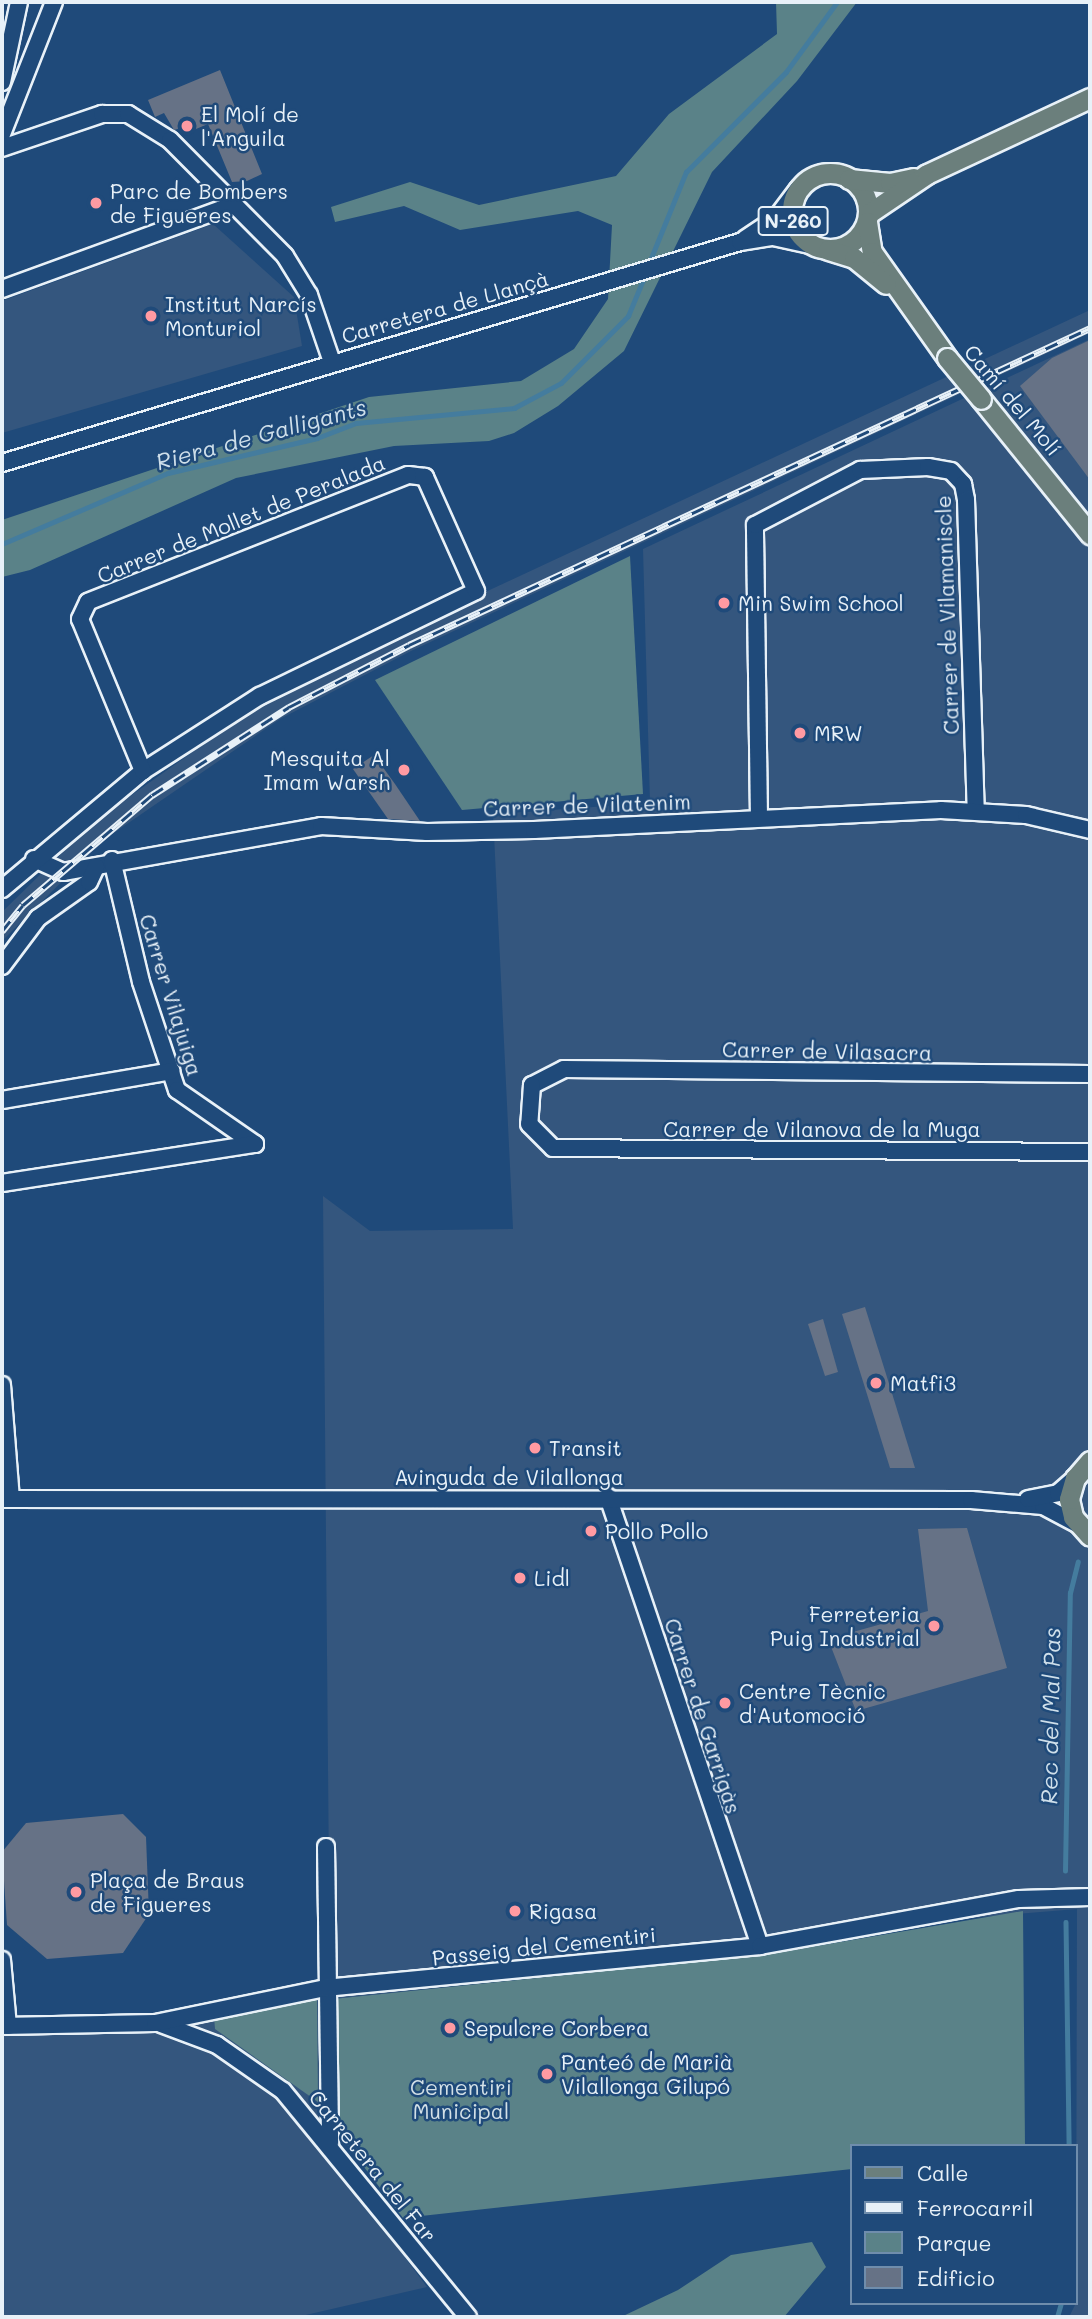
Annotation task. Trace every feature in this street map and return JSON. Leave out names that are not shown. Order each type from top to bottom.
[{"type":"main road","name":"N-260","points":[[928,174],[890,183],[849,179],[825,173],[798,189],[793,222],[821,248],[852,242],[867,218],[928,174],[1090,98]]},
{"type":"main road","points":[[849,179],[861,189],[867,218]]},
{"type":"main road","name":"Camí del Molí","points":[[867,218],[872,252],[900,295],[947,358],[1090,534]]},
{"type":"main road","name":"Camí del Molí","points":[[821,248],[854,258],[900,295]]},
{"type":"main road","points":[[1084,1530],[1069,1499],[1075,1478],[1090,1461]]},
{"type":"street","points":[[2,82],[5,53],[19,2]]},
{"type":"street","points":[[2,134],[54,2]]},
{"type":"street","points":[[2,148],[102,114],[128,114],[170,140],[285,256],[309,295],[332,362]]},
{"type":"street","name":"Carretera de Llançà","points":[[740,242],[776,218],[798,189]]},
{"type":"street","points":[[2,289],[233,205]]},
{"type":"street","name":"Carretera de Llançà","points":[[2,463],[740,242],[773,237],[821,248]]},
{"type":"street","name":"Carrer de Vilamaniscle","points":[[759,817],[755,524],[860,470],[928,467],[951,471],[963,484],[976,811]]},
{"type":"street","name":"Carrer de Mollet de Peralada","points":[[408,475],[425,477],[434,490],[476,591],[260,696],[143,771],[80,619],[88,602],[408,475]]},
{"type":"street","points":[[2,889],[8,875],[34,859],[143,771]]},
{"type":"street","name":"Carrer de Vilatenim","points":[[34,859],[62,872],[96,867],[112,860],[321,826],[428,832],[759,817],[976,811],[1088,825]]},
{"type":"street","name":"Carrer Vilajuiga","points":[[2,1184],[255,1144],[177,1090],[141,982],[112,860]]},
{"type":"street","name":"Carrer de Vilatenim","points":[[2,966],[38,918],[89,882],[96,867]]},
{"type":"street","name":"Carrer de Vilasacra","points":[[553,1148],[529,1124],[532,1085],[564,1069],[1090,1074]]},
{"type":"street","points":[[2,1100],[172,1071]]},
{"type":"street","name":"Carrer de Vilanova de la Muga","points":[[553,1148],[1090,1152]]},
{"type":"street","points":[[2,1385],[6,1499]]},
{"type":"street","name":"Avinguda de Vilallonga","points":[[1015,1501],[1058,1493],[1075,1478]]},
{"type":"street","name":"Avinguda de Vilallonga","points":[[6,1499],[608,1497],[1015,1501],[1043,1506],[1084,1530]]},
{"type":"street","name":"Carrer de Garrigàs","points":[[608,1497],[760,1947]]},
{"type":"street","points":[[326,1847],[330,2143]]},
{"type":"street","name":"Passeig del Cementiri","points":[[5,2026],[155,2022],[326,1988],[760,1947],[1019,1899],[1090,1897]]},
{"type":"street","points":[[2,1960],[5,2026]]},
{"type":"street","points":[[207,2040],[206,2020],[217,2010]]},
{"type":"street","name":"Carretera del Far","points":[[155,2022],[207,2040],[283,2091],[330,2143],[468,2317]]},
{"type":"shaded area","name":"Institut Narcís Monturiol","points":[[213,224],[294,297],[302,346],[2,433],[2,301]]},
{"type":"shaded area","points":[[1090,310],[1090,333],[411,651],[280,719],[105,839],[2,941],[2,912],[95,821],[262,703],[404,630]]},
{"type":"shaded area","points":[[1090,339],[1090,2317],[1069,2317],[1075,2305],[1078,2305],[1077,1909],[957,1919],[770,1954],[333,1999],[335,2164],[427,2287],[297,2317],[2,2317],[2,2030],[145,2029],[330,1994],[323,1196],[370,1231],[513,1229],[493,814],[650,803],[643,549]]},
{"type":"green space","points":[[776,2],[857,2],[797,81],[712,172],[624,351],[558,406],[514,433],[489,441],[394,446],[236,478],[30,570],[2,577],[2,520],[369,397],[521,381],[574,349],[608,299],[612,225],[578,211],[460,230],[404,206],[335,222],[331,207],[410,182],[479,205],[616,176],[669,114],[777,34]]},
{"type":"green space","points":[[630,556],[643,794],[462,810],[375,680]]},
{"type":"green space","name":"Cementiri Municipal","points":[[1023,1911],[1025,2144],[850,2144],[850,2169],[403,2218],[338,2133],[333,1999],[770,1954]]},
{"type":"green space","points":[[317,1998],[318,2102],[215,2029],[214,2016]]},
{"type":"green space","points":[[812,2242],[826,2267],[784,2317],[621,2317],[678,2290],[731,2255]]},
{"type":"building","name":"El Molí de l'Anguila","points":[[220,70],[262,174],[247,181],[232,182],[208,124],[184,134],[181,128],[174,130],[164,113],[155,117],[148,100]]},
{"type":"building","points":[[1090,340],[1090,480],[1020,386],[1052,358]]},
{"type":"building","points":[[374,755],[420,821],[388,819],[353,769]]},
{"type":"building","name":"Matfi3","points":[[865,1307],[915,1468],[890,1468],[842,1314]]},
{"type":"building","points":[[823,1319],[838,1372],[825,1376],[808,1324]]},
{"type":"building","name":"Ferreteria Puig Industrial","points":[[967,1528],[1007,1668],[856,1711],[828,1639],[928,1611],[918,1529]]},
{"type":"building","name":"Plaça de Braus de Figueres","points":[[123,1814],[146,1837],[149,1914],[123,1953],[47,1959],[7,1925],[2,1852],[26,1823]]},
{"type":"waterway","name":"Riera de Galligants","points":[[649,263],[686,172],[786,72],[837,2]]},
{"type":"waterway","name":"Riera de Galligants","points":[[2,544],[168,473],[317,438],[356,423],[514,408],[561,383],[628,316],[645,275]]},
{"type":"waterway","name":"Rec del Mal Pas","points":[[1065,1871],[1070,1593],[1078,1562]]},
{"type":"waterway","name":"Rec del Mal Pas","points":[[1066,1922],[1069,2144]]},
{"type":"waterway","name":"Rec del Mal Pas","points":[[1057,2317],[1060,2305]]},
{"type":"railway","points":[[2,931],[23,905],[152,795],[289,707],[409,645],[1090,328]]},
{"type":"place","name":"El Molí de l'Anguila","points":[[187,126]]},
{"type":"place","name":"Parc de Bombers de Figueres","points":[[96,203]]},
{"type":"place","name":"Institut Narcís Monturiol","points":[[151,316]]},
{"type":"place","name":"Min Swim School","points":[[724,603]]},
{"type":"place","name":"MRW","points":[[800,733]]},
{"type":"place","name":"Mesquita Al Imam Warsh","points":[[404,770]]},
{"type":"place","name":"Matfi3","points":[[876,1383]]},
{"type":"place","name":"Transit","points":[[535,1448]]},
{"type":"place","name":"Pollo Pollo","points":[[591,1531]]},
{"type":"place","name":"Lidl","points":[[520,1578]]},
{"type":"place","name":"Ferreteria Puig Industrial","points":[[934,1626]]},
{"type":"place","name":"Centre Tècnic d'Automoció","points":[[725,1703]]},
{"type":"place","name":"Plaça de Braus de Figueres","points":[[76,1892]]},
{"type":"place","name":"Rigasa","points":[[515,1911]]},
{"type":"place","name":"Sepulcre Corbera","points":[[450,2028]]},
{"type":"place","name":"Panteó de Marià Vilallonga Gilupó","points":[[547,2074]]}]
